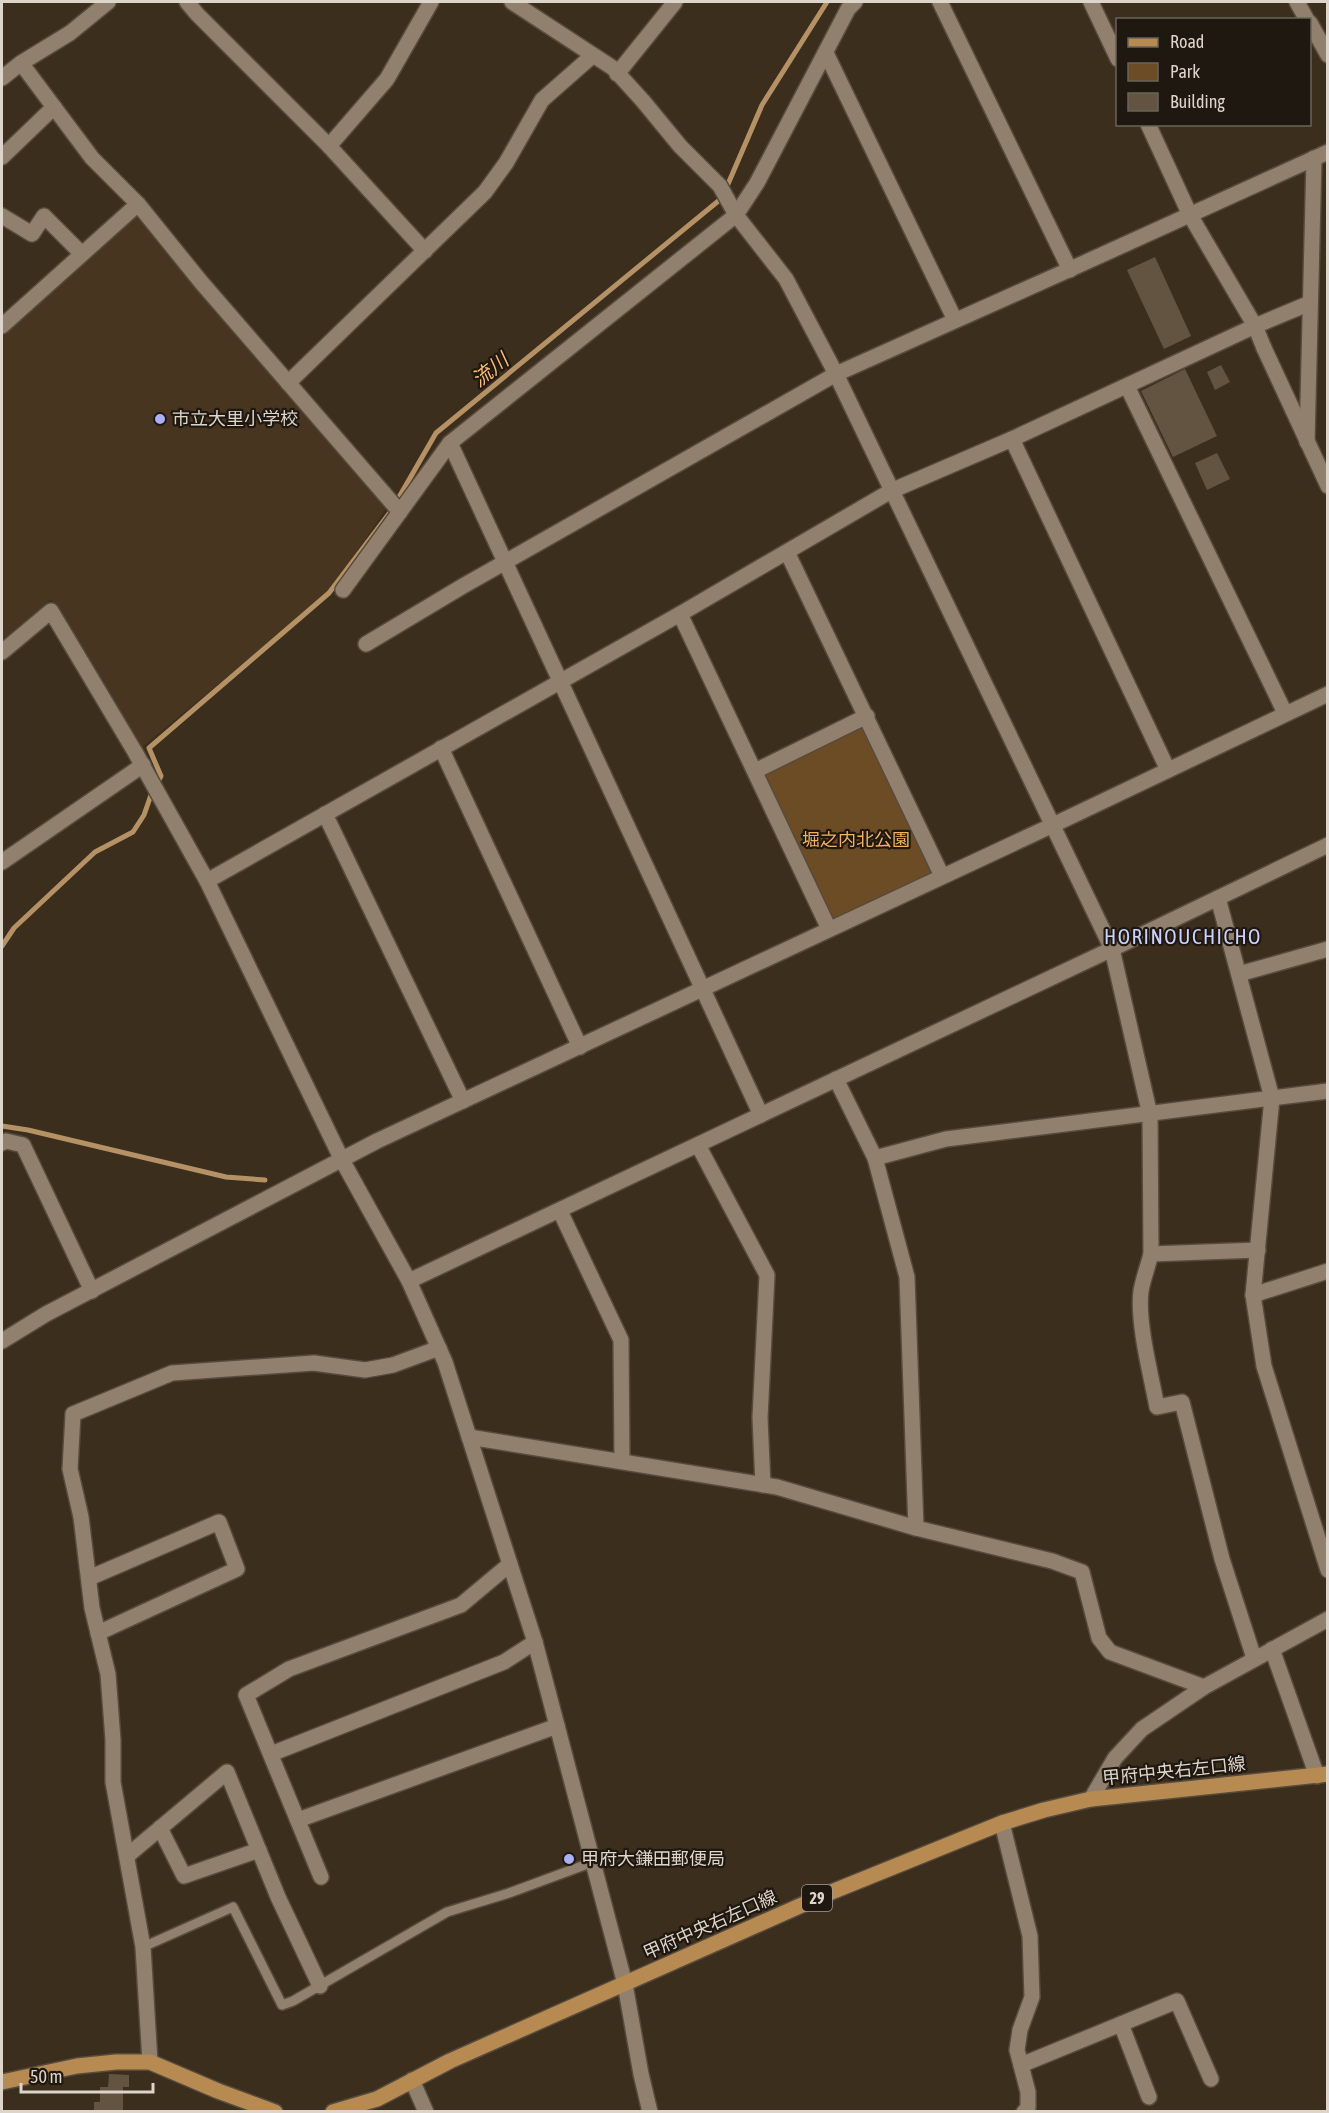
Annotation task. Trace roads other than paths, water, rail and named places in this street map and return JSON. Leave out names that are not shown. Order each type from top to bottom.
[{"type":"main road","name":"甲府中央右左口線","points":[[333,2112],[377,2099],[450,2061],[829,1893],[1002,1823],[1091,1799],[1322,1775]]},
{"type":"main road","points":[[2,2082],[77,2066],[150,2062],[275,2112]]},
{"type":"street","points":[[2,78],[21,63],[70,33],[108,2]]},
{"type":"street","points":[[187,2],[328,146],[424,251]]},
{"type":"street","points":[[328,146],[387,79],[431,2]]},
{"type":"street","points":[[512,2],[613,68],[680,146],[720,186],[733,210],[786,279],[836,374],[1112,949],[1150,1114],[1151,1254],[1141,1292],[1148,1365],[1157,1407],[1182,1402],[1222,1559],[1254,1658]]},
{"type":"street","points":[[617,74],[675,2]]},
{"type":"street","points":[[343,591],[397,508],[450,443],[733,210],[757,183],[848,9],[855,2]]},
{"type":"street","points":[[940,2],[1070,270]]},
{"type":"street","points":[[1090,2],[1116,55]]},
{"type":"street","points":[[1297,2],[1306,18]]},
{"type":"street","points":[[1311,26],[1328,55]]},
{"type":"street","points":[[826,53],[955,320]]},
{"type":"street","points":[[288,383],[485,192],[506,164],[542,100],[592,56]]},
{"type":"street","points":[[21,63],[92,158],[138,204],[201,282],[397,508]]},
{"type":"street","points":[[2,157],[54,107]]},
{"type":"street","points":[[1149,126],[1190,215],[1255,326],[1328,486]]},
{"type":"street","points":[[366,644],[505,562],[836,374],[1321,155],[1310,303],[1308,442]]},
{"type":"street","points":[[2,326],[138,204]]},
{"type":"street","points":[[2,216],[32,234],[44,216],[82,254]]},
{"type":"street","points":[[207,881],[680,614],[891,491],[1012,439],[1255,326],[1310,303]]},
{"type":"street","points":[[1127,386],[1285,713]]},
{"type":"street","points":[[1012,439],[1168,770]]},
{"type":"street","points":[[450,443],[761,1115]]},
{"type":"street","points":[[787,552],[942,876]]},
{"type":"street","points":[[2,652],[51,611],[149,777],[207,881],[342,1160],[409,1281],[439,1348],[535,1642],[625,1984],[650,2112]]},
{"type":"street","points":[[680,614],[829,929]]},
{"type":"street","points":[[2,1341],[377,1141],[1328,694]]},
{"type":"street","points":[[755,771],[867,716]]},
{"type":"street","points":[[441,748],[580,1047]]},
{"type":"street","points":[[2,862],[149,777]]},
{"type":"street","points":[[325,814],[463,1101]]},
{"type":"street","points":[[409,1281],[1328,845]]},
{"type":"street","points":[[1218,898],[1272,1098],[1253,1295],[1264,1366],[1328,1570]]},
{"type":"street","points":[[1239,974],[1328,950]]},
{"type":"street","points":[[836,1079],[874,1158],[907,1276],[916,1528]]},
{"type":"street","points":[[874,1158],[946,1138],[1328,1091]]},
{"type":"street","points":[[2,1143],[6,1141],[23,1145],[92,1291]]},
{"type":"street","points":[[698,1145],[767,1275],[760,1418],[763,1485]]},
{"type":"street","points":[[560,1211],[621,1340],[622,1461]]},
{"type":"street","points":[[1151,1254],[1258,1250]]},
{"type":"street","points":[[1253,1295],[1328,1271]]},
{"type":"street","points":[[150,2062],[143,1947],[113,1782],[113,1740],[108,1674],[92,1608],[81,1517],[70,1469],[73,1414],[172,1372],[314,1363],[365,1370],[393,1365],[439,1348]]},
{"type":"street","points":[[469,1437],[777,1487],[916,1528],[1052,1561],[1082,1572],[1099,1638],[1110,1652],[1204,1688]]},
{"type":"street","points":[[89,1578],[219,1522],[237,1569],[98,1633]]},
{"type":"street","points":[[321,1877],[246,1695],[288,1669],[462,1605],[510,1564]]},
{"type":"street","points":[[1091,1799],[1115,1758],[1142,1729],[1254,1658],[1328,1619]]},
{"type":"street","points":[[271,1754],[504,1662],[535,1642]]},
{"type":"street","points":[[1272,1649],[1322,1775]]},
{"type":"street","points":[[298,1820],[557,1726]]},
{"type":"street","points":[[127,1856],[228,1772],[278,1896],[320,1986]]},
{"type":"street","points":[[1002,1823],[1030,1936],[1032,1997],[1020,2030],[1017,2049],[1028,2092],[1028,2108],[1024,2112]]},
{"type":"street","points":[[160,1828],[184,1876],[259,1850]]},
{"type":"street","points":[[1021,2065],[1177,2001],[1212,2079]]},
{"type":"street","points":[[1121,2024],[1149,2097]]},
{"type":"street","points":[[412,2080],[426,2112]]},
{"type":"lane","points":[[143,1947],[233,1907],[282,2005],[320,1986],[447,1912],[509,1893],[593,1862]]},
{"type":"waterway","name":"流川","points":[[2,946],[14,928],[95,852],[133,832],[144,815],[161,776],[149,748],[329,593],[391,511],[436,433],[722,198],[762,105],[827,2]]},
{"type":"waterway","points":[[2,1126],[28,1130],[226,1177],[265,1180]]},
{"type":"place","name":"市立大里小学校","points":[[160,419]]},
{"type":"place","name":"甲府大鎌田郵便局","points":[[569,1859]]},
{"type":"district","name":"HORINOUCHICHO","points":[[1183,937]]},
{"type":"park label","name":"堀之内北公園","points":[[856,840]]}]
